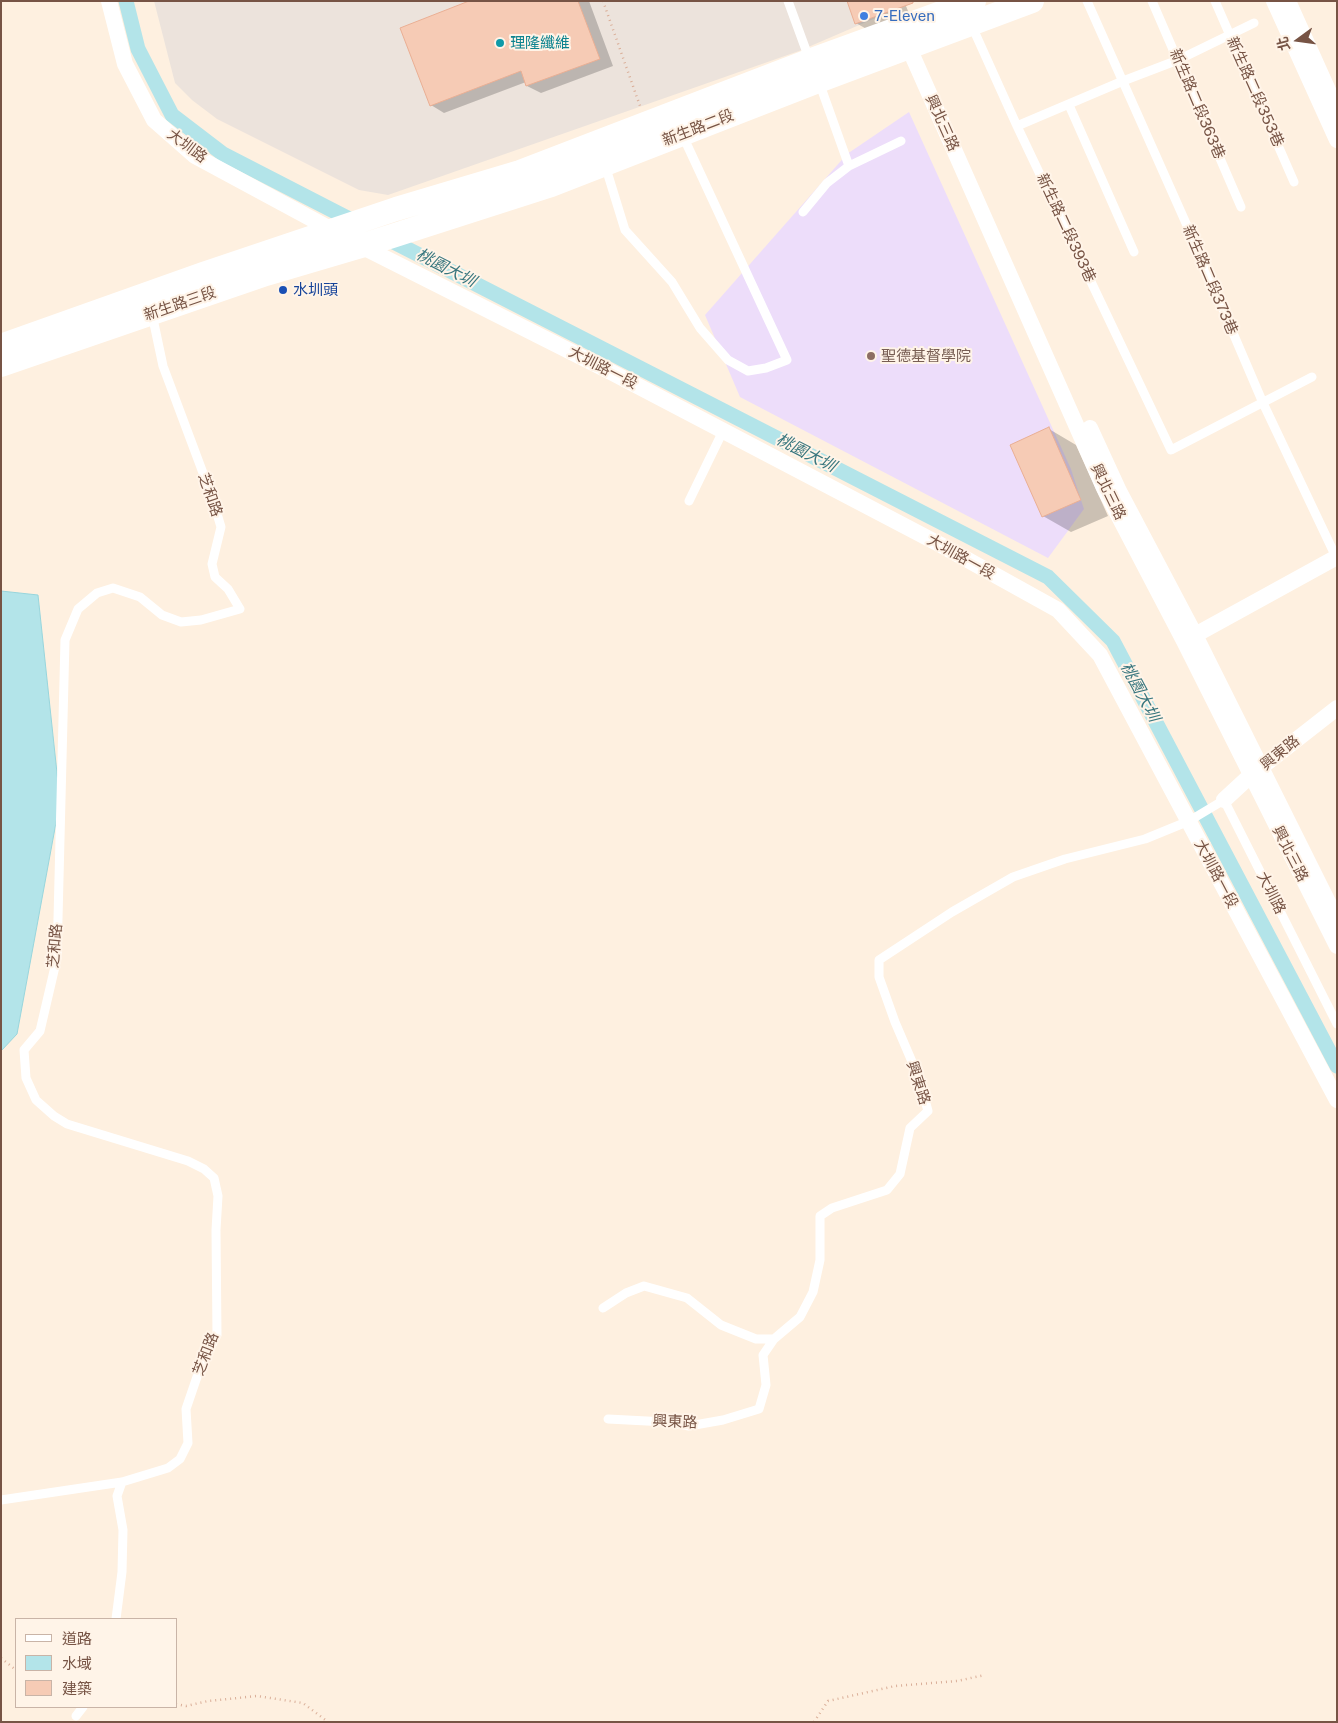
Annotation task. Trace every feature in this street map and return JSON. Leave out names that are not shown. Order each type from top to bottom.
[{"type":"main road","name":"新生路二段","points":[[334,231],[396,209],[520,172],[647,124],[911,39],[969,12],[1029,2]]},
{"type":"main road","name":"新生路二段","points":[[361,246],[551,185],[682,134],[814,71]]},
{"type":"main road","name":"新生路三段","points":[[1,346],[204,274],[334,231]]},
{"type":"main road","name":"新生路三段","points":[[1,365],[266,274],[361,246]]},
{"type":"street","name":"大圳路","points":[[109,1],[125,64],[154,120],[194,156],[334,231]]},
{"type":"street","points":[[1274,1],[1337,140]]},
{"type":"street","points":[[1288,1],[1337,110]]},
{"type":"street","name":"興北三路","points":[[911,39],[1104,488],[1190,638],[1337,946]]},
{"type":"street","name":"大圳路一段","points":[[361,246],[611,372],[939,544],[1058,610],[1100,654],[1337,1100]]},
{"type":"street","points":[[1190,638],[1337,558]]},
{"type":"street","name":"興東路","points":[[1221,803],[1255,773],[1337,708]]},
{"type":"street","points":[[1255,773],[1337,920]]},
{"type":"lane","points":[[788,1],[849,166]]},
{"type":"lane","name":"新生路二段373巷","points":[[1087,1],[1263,403],[1337,558]]},
{"type":"lane","name":"新生路二段363巷","points":[[1152,1],[1241,207]]},
{"type":"lane","name":"新生路二段353巷","points":[[1216,1],[1294,182]]},
{"type":"lane","name":"新生路二段393巷","points":[[969,12],[1017,126],[1171,450],[1263,403]]},
{"type":"lane","points":[[1017,126],[1178,60],[1254,23]]},
{"type":"lane","points":[[1069,105],[1134,252]]},
{"type":"lane","points":[[604,163],[625,230],[672,282],[700,328],[728,360],[748,371],[766,368],[787,360],[682,134]]},
{"type":"lane","points":[[803,212],[827,183],[849,166],[901,142]]},
{"type":"lane","name":"芝和路","points":[[1,1500],[122,1482],[168,1468],[180,1459],[188,1443],[186,1409],[200,1368],[217,1335],[216,1230],[218,1196],[214,1178],[204,1169],[188,1161],[67,1124],[54,1116],[36,1100],[26,1078],[24,1050],[40,1031],[56,958],[65,640],[78,609],[97,593],[113,588],[140,597],[162,615],[181,622],[201,620],[240,609],[228,589],[215,577],[212,564],[221,527],[212,497],[163,366],[152,313]]},
{"type":"lane","points":[[1263,403],[1312,378]]},
{"type":"lane","points":[[689,501],[722,430]]},
{"type":"lane","points":[[1189,822],[1221,803]]},
{"type":"lane","name":"大圳路","points":[[1221,803],[1337,1024]]},
{"type":"lane","name":"興東路","points":[[608,1419],[666,1422],[689,1426],[723,1420],[759,1409],[766,1385],[763,1355],[774,1339],[800,1317],[813,1292],[820,1260],[820,1216],[832,1208],[887,1190],[900,1174],[910,1128],[928,1111],[919,1078],[895,1022],[879,977],[879,960],[952,912],[1013,878],[1064,858],[1145,839],[1189,822]]},
{"type":"lane","points":[[603,1308],[626,1293],[644,1286],[687,1298],[722,1325],[756,1339],[774,1339]]},
{"type":"lane","points":[[116,1618],[122,1572],[123,1530],[118,1496],[122,1482]]},
{"type":"lane","points":[[76,1716],[82,1708]]},
{"type":"path","points":[[603,1],[647,124]]},
{"type":"path","points":[[1,1658],[15,1669]]},
{"type":"path","points":[[814,1722],[828,1701],[895,1686],[957,1681],[985,1675]]},
{"type":"path","points":[[178,1704],[186,1706],[208,1701],[257,1696],[303,1703],[328,1722]]},
{"type":"shaded area","points":[[154,1],[915,1],[799,51],[388,195],[359,190],[217,119],[192,100],[175,83]]},
{"type":"shaded area","name":"聖德基督學院","points":[[909,112],[1071,469],[1084,509],[1048,558],[740,397],[705,315],[847,154]]},
{"type":"water","points":[[1,591],[38,595],[60,801],[17,1034],[1,1051]]},
{"type":"building","name":"理隆纖維","points":[[469,1],[578,1],[600,59],[526,86],[521,71],[430,106],[400,28]]},
{"type":"building","name":"7-Eleven","points":[[847,1],[913,1],[913,3],[855,24]]},
{"type":"building","points":[[1049,427],[1081,500],[1042,517],[1010,445]]},
{"type":"waterway","name":"桃園大圳","points":[[126,1],[138,49],[172,115],[223,154],[359,224]]},
{"type":"waterway","name":"桃園大圳","points":[[384,237],[1048,577],[1113,641],[1337,1066]]},
{"type":"place","name":"7-Eleven","points":[[864,16]]},
{"type":"place","name":"理隆纖維","points":[[500,43]]},
{"type":"place","name":"水圳頭","points":[[283,290]]},
{"type":"place","name":"聖德基督學院","points":[[871,356]]}]
